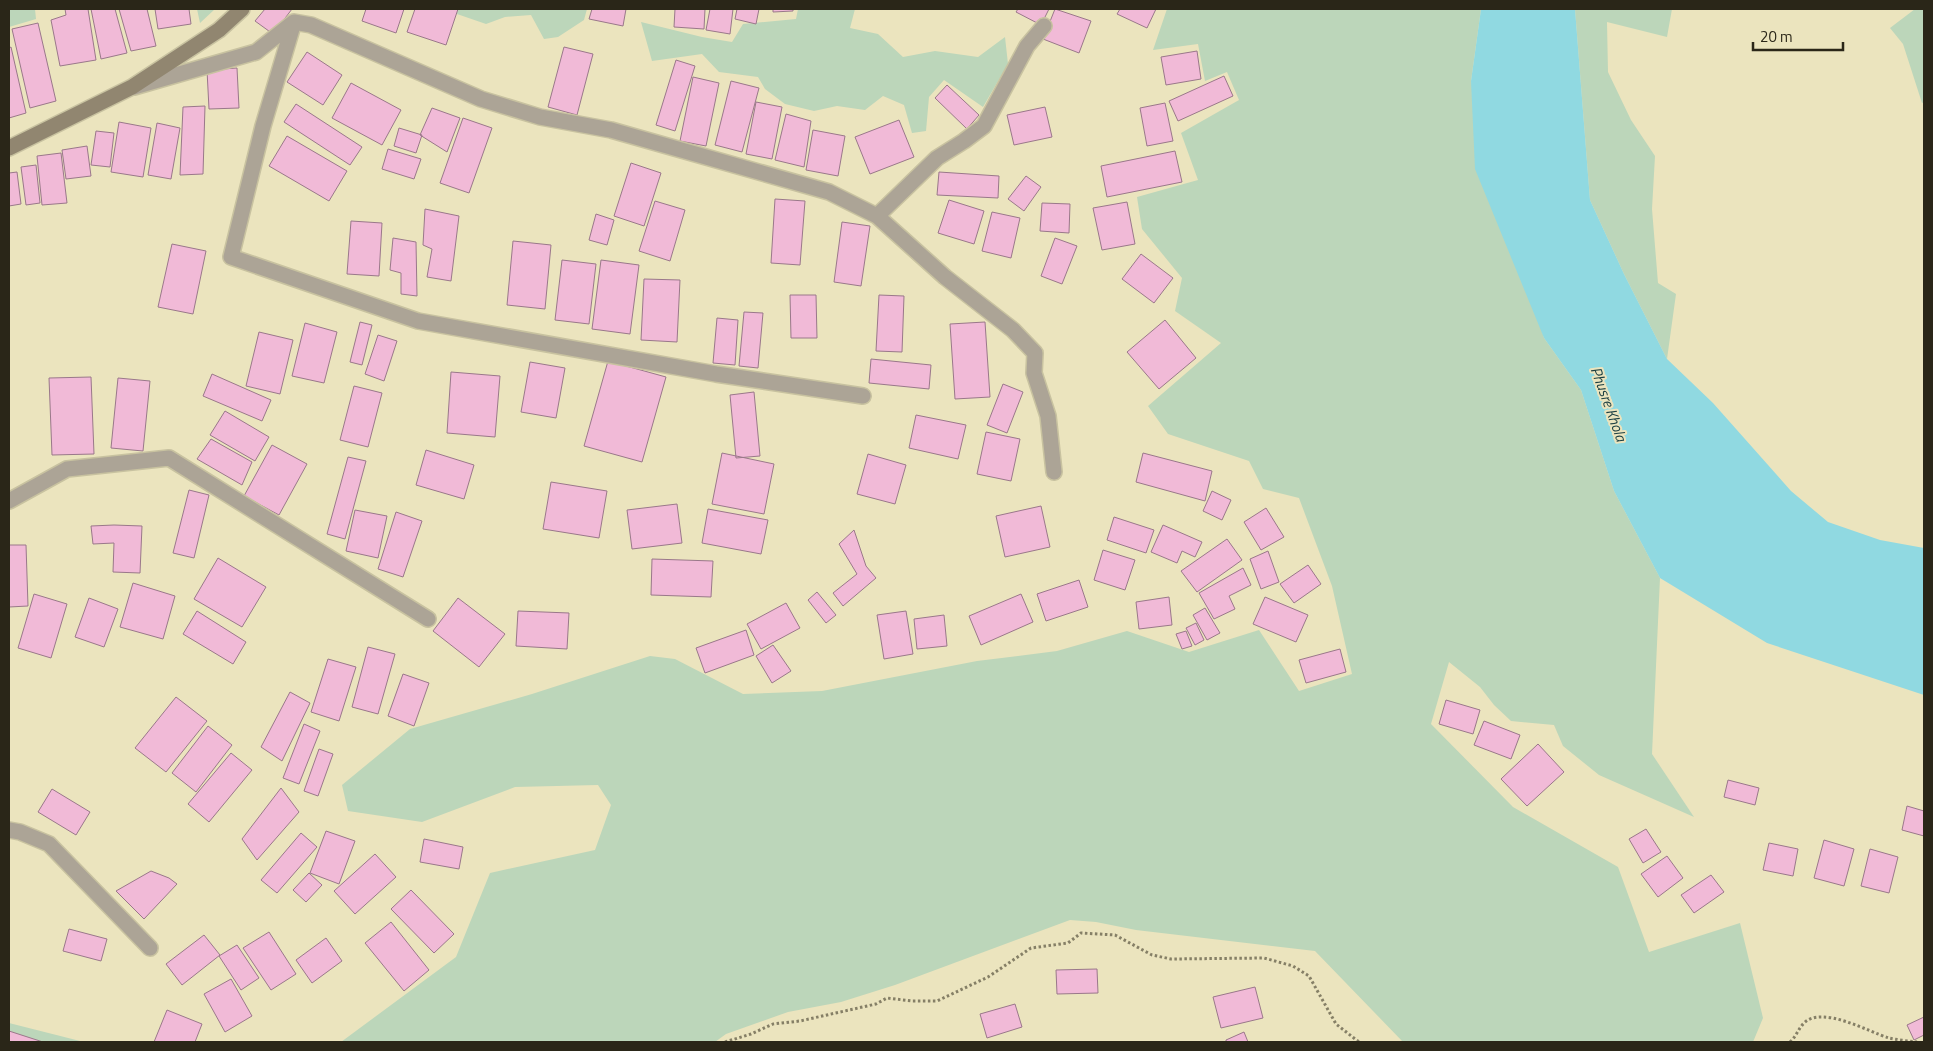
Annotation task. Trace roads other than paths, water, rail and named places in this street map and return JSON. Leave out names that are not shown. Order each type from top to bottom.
[{"type":"main road","points":[[9,148],[132,87],[219,30],[242,9]]},
{"type":"street","points":[[132,87],[256,52],[294,22],[312,24],[481,99],[540,117],[611,130],[829,192],[877,216],[945,277],[1013,330],[1035,353],[1034,373],[1048,416],[1054,472]]},
{"type":"street","points":[[294,22],[263,126],[231,256],[418,321],[716,374],[863,396]]},
{"type":"street","points":[[877,216],[938,158],[984,126],[1026,46],[1044,26]]},
{"type":"street","points":[[9,501],[67,468],[169,458],[428,618]]},
{"type":"street","points":[[9,830],[20,832],[49,844],[150,948]]},
{"type":"water","name":"Phusre Khola","points":[[1481,9],[1575,9],[1590,200],[1624,274],[1667,359],[1713,403],[1791,491],[1828,522],[1880,540],[1924,548],[1924,695],[1767,643],[1660,578],[1614,491],[1581,390],[1544,338],[1475,169],[1471,81]]}]
